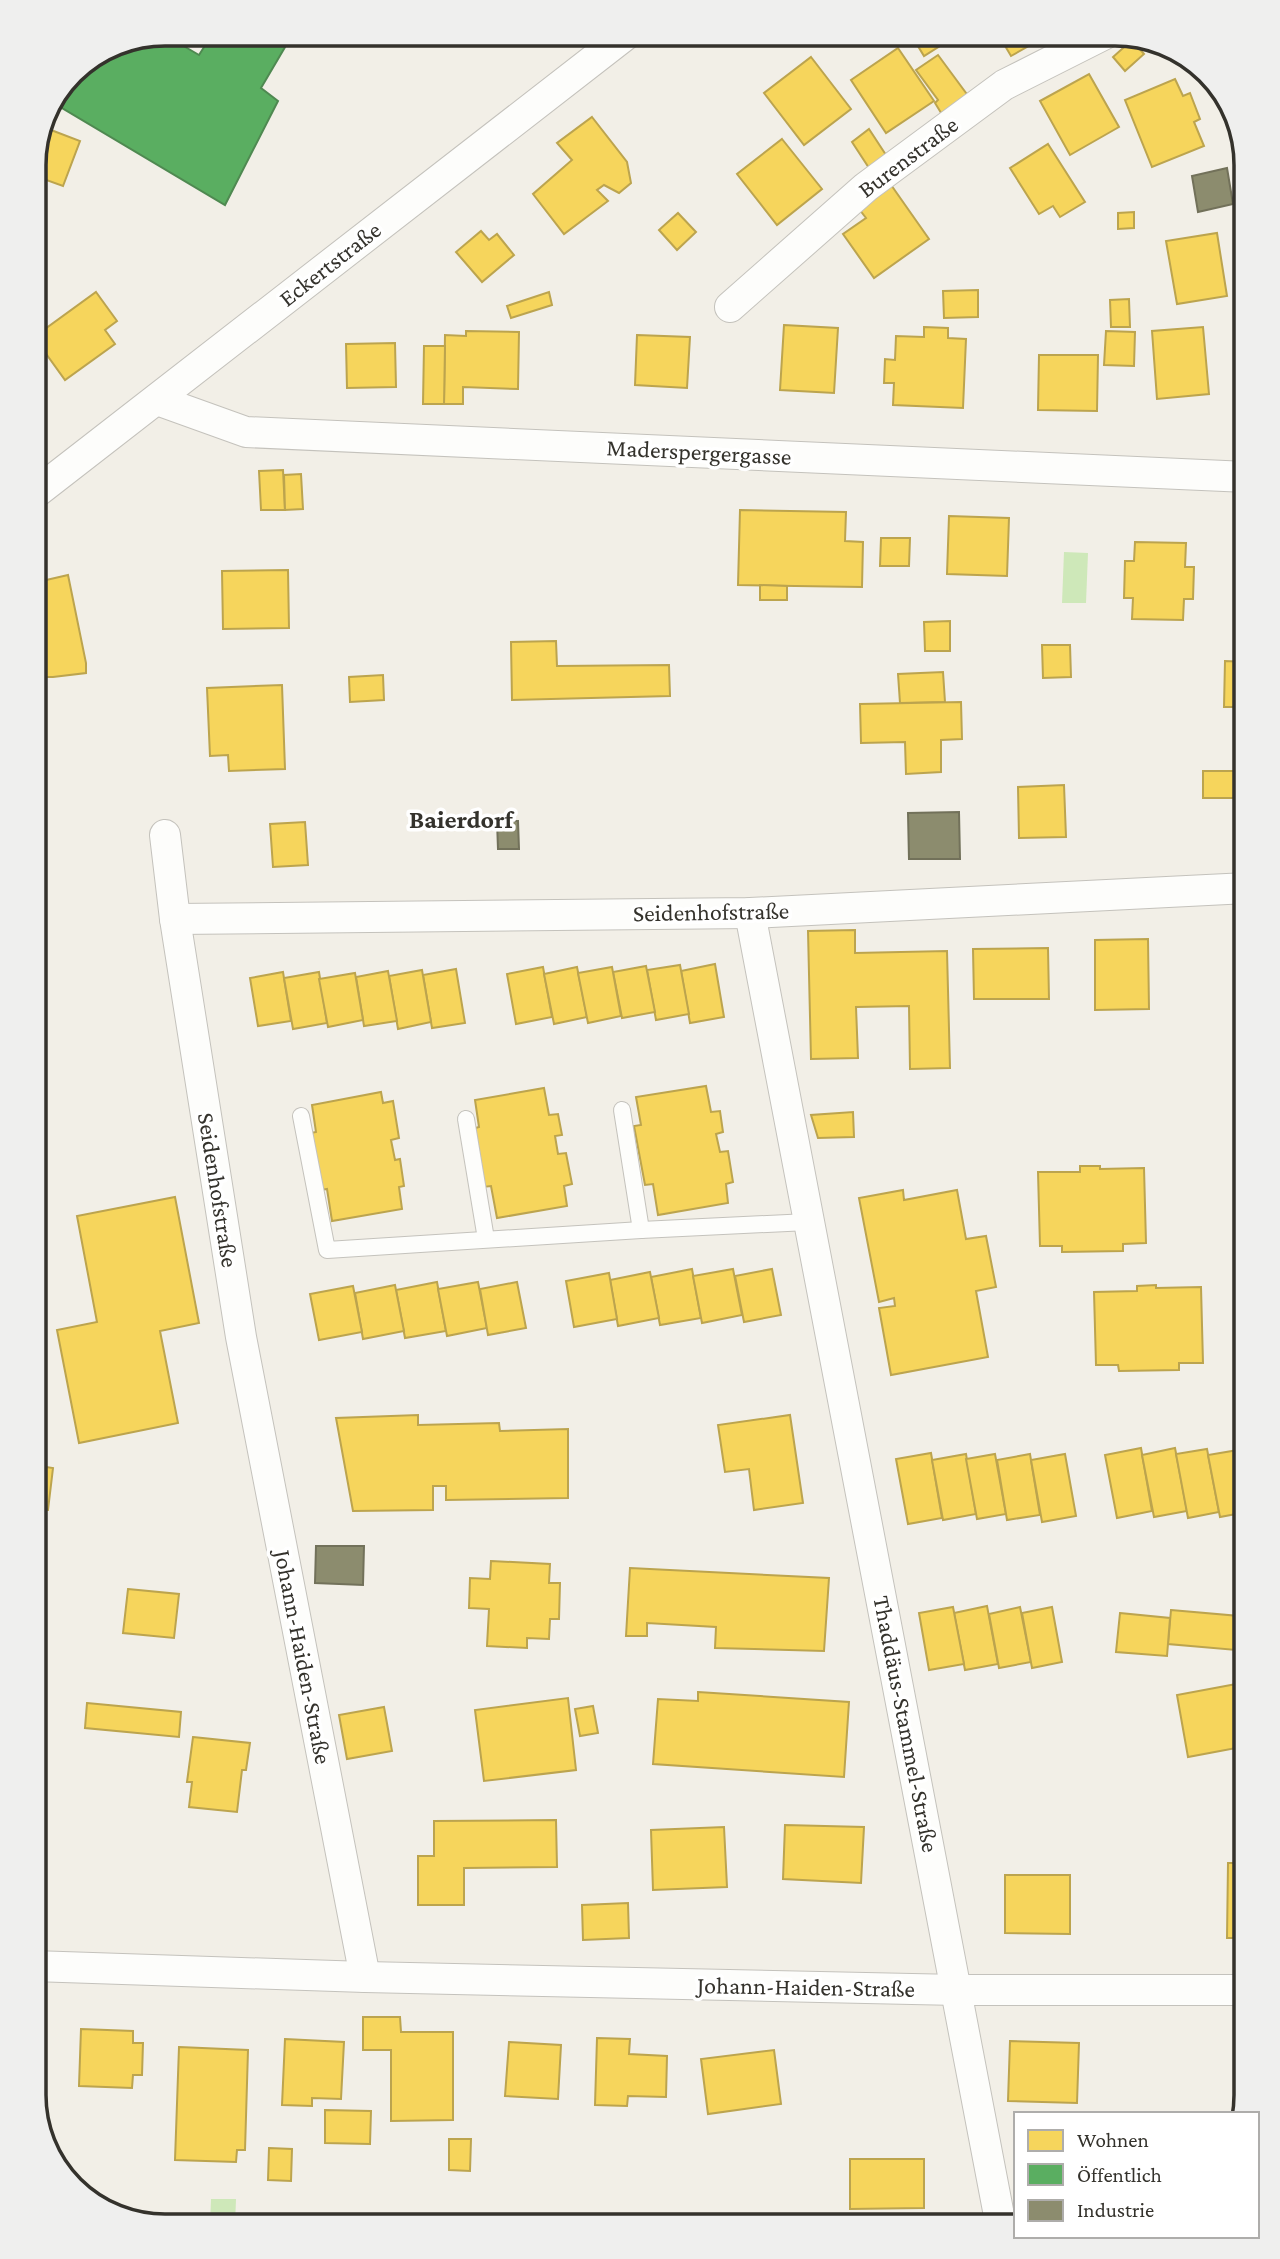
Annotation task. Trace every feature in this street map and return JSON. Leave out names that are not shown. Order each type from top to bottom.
[{"type":"street","name":"Eckertstraße","points":[[46,484],[611,46]]},
{"type":"street","name":"Burenstraße","points":[[730,307],[866,187],[1004,85],[1081,46]]},
{"type":"street","name":"Maderspergergasse","points":[[157,400],[246,432],[1234,476]]},
{"type":"street","name":"Seidenhofstraße","points":[[165,835],[175,919],[242,1337]]},
{"type":"street","name":"Seidenhofstraße","points":[[175,919],[750,913],[1234,889]]},
{"type":"street","name":"Thaddäus-Stammel-Straße","points":[[750,913],[999,2214]]},
{"type":"street","name":"Johann-Haiden-Straße","points":[[242,1337],[365,1977]]},
{"type":"street","name":"Johann-Haiden-Straße","points":[[46,1966],[365,1977],[958,1990],[1234,1990]]},
{"type":"lane","points":[[622,1110],[640,1230]]},
{"type":"lane","points":[[300,1116],[327,1250],[808,1222]]},
{"type":"lane","points":[[466,1119],[486,1239]]},
{"type":"shaded area","points":[[1064,552],[1088,553],[1086,603],[1062,603]]},
{"type":"shaded area","points":[[211,2199],[236,2199],[235,2213],[210,2213]]},
{"type":"building: Wohnen","points":[[918,46],[940,46],[924,56]]},
{"type":"building: Wohnen","points":[[1005,46],[1029,46],[1011,56]]},
{"type":"building: Wohnen","points":[[1125,46],[1139,48],[1144,54],[1125,71],[1113,57]]},
{"type":"building: Wohnen","points":[[898,48],[934,101],[886,133],[851,80]]},
{"type":"building: Wohnen","points":[[938,55],[969,97],[943,116],[935,103],[938,100],[916,70]]},
{"type":"building: Wohnen","points":[[811,57],[851,109],[804,145],[764,93]]},
{"type":"building: Wohnen","points":[[1089,74],[1119,127],[1070,155],[1040,101]]},
{"type":"building: Wohnen","points":[[1175,79],[1183,96],[1190,93],[1200,119],[1194,122],[1204,146],[1152,167],[1125,100]]},
{"type":"building: Wohnen","points":[[592,117],[627,162],[631,183],[619,193],[604,185],[597,190],[608,201],[564,234],[533,194],[572,160],[557,143]]},
{"type":"building: Wohnen","points":[[869,129],[888,158],[871,171],[852,142]]},
{"type":"building: Wohnen","points":[[51,130],[80,141],[63,186],[46,180],[46,157]]},
{"type":"building: Wohnen","points":[[782,139],[822,189],[777,225],[737,174]]},
{"type":"building: Wohnen","points":[[1048,144],[1085,202],[1060,217],[1053,206],[1039,214],[1010,168]]},
{"type":"building: Wohnen","points":[[889,182],[929,239],[874,278],[843,234],[866,218],[856,205]]},
{"type":"building: Wohnen","points":[[1134,212],[1134,228],[1118,229],[1118,213]]},
{"type":"building: Wohnen","points":[[678,213],[696,232],[677,250],[659,230]]},
{"type":"building: Wohnen","points":[[481,231],[489,240],[497,234],[514,255],[482,282],[456,252]]},
{"type":"building: Wohnen","points":[[1217,233],[1227,296],[1177,304],[1166,241]]},
{"type":"building: Wohnen","points":[[978,290],[978,317],[944,318],[943,291]]},
{"type":"building: Wohnen","points":[[96,292],[117,321],[105,330],[115,344],[65,380],[46,354],[46,328]]},
{"type":"building: Wohnen","points":[[549,292],[552,305],[511,318],[507,306]]},
{"type":"building: Wohnen","points":[[1129,299],[1130,327],[1111,327],[1110,300]]},
{"type":"building: Wohnen","points":[[784,325],[838,328],[834,393],[780,390]]},
{"type":"building: Wohnen","points":[[924,327],[948,328],[948,338],[966,339],[963,408],[893,405],[894,383],[884,383],[885,359],[895,360],[896,336],[924,337]]},
{"type":"building: Wohnen","points":[[1203,327],[1209,394],[1157,399],[1152,331]]},
{"type":"building: Wohnen","points":[[466,331],[519,332],[518,389],[463,387],[463,404],[444,404],[445,335],[466,336]]},
{"type":"building: Wohnen","points":[[1106,331],[1135,332],[1134,366],[1104,365]]},
{"type":"building: Wohnen","points":[[637,335],[690,337],[687,388],[635,385]]},
{"type":"building: Wohnen","points":[[395,343],[396,387],[347,388],[346,344]]},
{"type":"building: Wohnen","points":[[424,346],[445,346],[444,404],[423,404]]},
{"type":"building: Wohnen","points":[[1039,355],[1098,355],[1097,411],[1038,410]]},
{"type":"building: Wohnen","points":[[283,470],[285,510],[261,510],[259,471]]},
{"type":"building: Wohnen","points":[[301,474],[303,509],[285,510],[284,475]]},
{"type":"building: Wohnen","points":[[740,510],[846,512],[845,541],[863,542],[862,587],[738,585]]},
{"type":"building: Wohnen","points":[[949,516],[1009,518],[1007,576],[947,574]]},
{"type":"building: Wohnen","points":[[881,538],[910,538],[909,566],[880,566]]},
{"type":"building: Wohnen","points":[[1135,542],[1186,543],[1185,567],[1194,567],[1193,599],[1184,599],[1183,620],[1132,619],[1133,598],[1124,598],[1125,561],[1134,561]]},
{"type":"building: Wohnen","points":[[288,570],[289,628],[223,629],[222,571]]},
{"type":"building: Wohnen","points":[[68,575],[86,673],[46,677],[46,580]]},
{"type":"building: Wohnen","points":[[760,585],[787,586],[787,600],[760,600]]},
{"type":"building: Wohnen","points":[[950,621],[950,651],[925,651],[924,622]]},
{"type":"building: Wohnen","points":[[556,641],[557,666],[669,665],[670,696],[512,700],[511,642]]},
{"type":"building: Wohnen","points":[[1042,645],[1070,645],[1071,677],[1043,678]]},
{"type":"building: Wohnen","points":[[1225,661],[1234,661],[1234,707],[1224,707]]},
{"type":"building: Wohnen","points":[[943,672],[945,702],[900,703],[898,674]]},
{"type":"building: Wohnen","points":[[383,675],[384,700],[350,702],[349,677]]},
{"type":"building: Wohnen","points":[[282,685],[285,769],[229,771],[228,755],[210,756],[207,688]]},
{"type":"building: Wohnen","points":[[961,702],[962,739],[941,740],[941,772],[906,774],[905,742],[861,743],[860,704]]},
{"type":"building: Wohnen","points":[[1203,771],[1234,771],[1234,798],[1203,798]]},
{"type":"building: Wohnen","points":[[1064,785],[1066,837],[1019,838],[1018,787]]},
{"type":"building: Wohnen","points":[[305,822],[308,865],[273,867],[270,824]]},
{"type":"building: Wohnen","points":[[855,930],[855,953],[947,951],[950,1068],[910,1069],[909,1006],[856,1007],[858,1058],[811,1059],[808,931]]},
{"type":"building: Wohnen","points":[[1148,939],[1149,1009],[1095,1010],[1095,940]]},
{"type":"building: Wohnen","points":[[1048,948],[1049,999],[974,999],[973,949]]},
{"type":"building: Wohnen","points":[[715,964],[724,1017],[690,1023],[681,971]]},
{"type":"building: Wohnen","points":[[680,965],[689,1014],[656,1020],[647,970]]},
{"type":"building: Wohnen","points":[[646,966],[655,1012],[622,1018],[613,972]]},
{"type":"building: Wohnen","points":[[543,967],[552,1017],[516,1024],[507,974]]},
{"type":"building: Wohnen","points":[[577,967],[587,1017],[554,1024],[544,974]]},
{"type":"building: Wohnen","points":[[612,967],[621,1016],[588,1023],[578,973]]},
{"type":"building: Wohnen","points":[[456,969],[465,1023],[432,1028],[423,975]]},
{"type":"building: Wohnen","points":[[422,970],[431,1022],[398,1029],[389,976]]},
{"type":"building: Wohnen","points":[[388,971],[397,1021],[364,1026],[356,977]]},
{"type":"building: Wohnen","points":[[283,972],[291,1021],[258,1026],[250,978]]},
{"type":"building: Wohnen","points":[[319,972],[327,1023],[293,1029],[284,978]]},
{"type":"building: Wohnen","points":[[355,973],[363,1020],[328,1027],[319,979]]},
{"type":"building: Wohnen","points":[[706,1086],[711,1112],[720,1111],[723,1132],[716,1134],[720,1152],[728,1151],[733,1182],[726,1184],[728,1203],[658,1215],[653,1184],[645,1185],[634,1126],[641,1125],[636,1097]]},
{"type":"building: Wohnen","points":[[544,1088],[549,1115],[558,1114],[562,1135],[555,1136],[558,1154],[566,1153],[572,1184],[564,1186],[567,1206],[497,1218],[491,1186],[483,1187],[472,1129],[479,1127],[475,1100]]},
{"type":"building: Wohnen","points":[[381,1092],[383,1103],[393,1101],[399,1138],[391,1140],[395,1160],[400,1159],[404,1186],[399,1187],[402,1209],[332,1221],[327,1189],[321,1190],[311,1133],[316,1132],[312,1105]]},
{"type":"building: Wohnen","points":[[853,1112],[854,1137],[818,1138],[811,1115]]},
{"type":"building: Wohnen","points":[[1080,1166],[1100,1166],[1100,1169],[1144,1168],[1146,1243],[1123,1244],[1123,1251],[1062,1252],[1062,1246],[1040,1246],[1038,1172],[1080,1172]]},
{"type":"building: Wohnen","points":[[903,1190],[904,1200],[957,1190],[966,1239],[986,1236],[996,1287],[976,1291],[988,1357],[891,1375],[879,1308],[895,1306],[894,1298],[879,1302],[859,1198]]},
{"type":"building: Wohnen","points":[[175,1197],[199,1323],[160,1331],[178,1423],[79,1443],[57,1330],[97,1322],[77,1216]]},
{"type":"building: Wohnen","points":[[692,1269],[701,1318],[660,1325],[651,1277]]},
{"type":"building: Wohnen","points":[[733,1269],[742,1315],[702,1323],[693,1276]]},
{"type":"building: Wohnen","points":[[772,1269],[781,1315],[744,1322],[735,1276]]},
{"type":"building: Wohnen","points":[[650,1272],[659,1318],[618,1326],[610,1280]]},
{"type":"building: Wohnen","points":[[609,1273],[617,1319],[574,1327],[566,1281]]},
{"type":"building: Wohnen","points":[[437,1282],[446,1331],[405,1338],[396,1290]]},
{"type":"building: Wohnen","points":[[478,1282],[487,1328],[447,1336],[438,1289]]},
{"type":"building: Wohnen","points":[[517,1282],[526,1328],[488,1335],[480,1289]]},
{"type":"building: Wohnen","points":[[395,1285],[404,1331],[363,1339],[355,1293]]},
{"type":"building: Wohnen","points":[[1156,1285],[1156,1288],[1201,1287],[1203,1363],[1179,1363],[1179,1370],[1119,1371],[1118,1365],[1096,1365],[1094,1292],[1137,1291],[1137,1286]]},
{"type":"building: Wohnen","points":[[353,1286],[362,1332],[319,1340],[310,1294]]},
{"type":"building: Wohnen","points":[[418,1415],[418,1425],[499,1423],[500,1431],[568,1429],[568,1498],[446,1500],[446,1486],[433,1486],[433,1510],[353,1511],[336,1418]]},
{"type":"building: Wohnen","points":[[790,1415],[803,1503],[754,1510],[749,1469],[725,1472],[718,1425]]},
{"type":"building: Wohnen","points":[[1141,1448],[1152,1511],[1117,1518],[1105,1455]]},
{"type":"building: Wohnen","points":[[1175,1448],[1187,1511],[1154,1517],[1142,1455]]},
{"type":"building: Wohnen","points":[[1207,1449],[1219,1512],[1188,1518],[1176,1454]]},
{"type":"building: Wohnen","points":[[1234,1451],[1234,1514],[1220,1517],[1208,1455]]},
{"type":"building: Wohnen","points":[[931,1453],[942,1518],[908,1524],[896,1459]]},
{"type":"building: Wohnen","points":[[966,1454],[976,1514],[943,1520],[932,1460]]},
{"type":"building: Wohnen","points":[[995,1454],[1006,1514],[977,1519],[966,1459]]},
{"type":"building: Wohnen","points":[[1030,1454],[1040,1515],[1007,1520],[997,1460]]},
{"type":"building: Wohnen","points":[[1065,1454],[1076,1516],[1042,1522],[1031,1460]]},
{"type":"building: Wohnen","points":[[46,1467],[53,1468],[46,1510]]},
{"type":"building: Wohnen","points":[[491,1561],[550,1564],[549,1583],[560,1583],[559,1619],[550,1619],[549,1639],[527,1638],[527,1648],[487,1646],[489,1609],[469,1608],[470,1578],[490,1579]]},
{"type":"building: Wohnen","points":[[630,1568],[829,1578],[824,1651],[715,1648],[716,1627],[647,1623],[647,1636],[626,1636]]},
{"type":"building: Wohnen","points":[[128,1589],[179,1594],[174,1638],[123,1633]]},
{"type":"building: Wohnen","points":[[987,1606],[998,1664],[965,1670],[954,1613]]},
{"type":"building: Wohnen","points":[[953,1607],[964,1664],[929,1670],[919,1613]]},
{"type":"building: Wohnen","points":[[1020,1607],[1031,1662],[999,1668],[989,1614]]},
{"type":"building: Wohnen","points":[[1052,1607],[1062,1662],[1032,1668],[1022,1613]]},
{"type":"building: Wohnen","points":[[1171,1610],[1234,1616],[1234,1650],[1168,1644]]},
{"type":"building: Wohnen","points":[[1120,1613],[1170,1618],[1167,1656],[1116,1652]]},
{"type":"building: Wohnen","points":[[1234,1684],[1234,1748],[1188,1757],[1177,1695]]},
{"type":"building: Wohnen","points":[[698,1692],[849,1702],[844,1777],[653,1764],[658,1699],[698,1701]]},
{"type":"building: Wohnen","points":[[568,1698],[576,1770],[484,1781],[475,1710]]},
{"type":"building: Wohnen","points":[[87,1703],[181,1712],[179,1737],[85,1728]]},
{"type":"building: Wohnen","points":[[593,1706],[598,1733],[580,1736],[575,1709]]},
{"type":"building: Wohnen","points":[[384,1707],[392,1751],[347,1759],[339,1715]]},
{"type":"building: Wohnen","points":[[193,1737],[250,1743],[246,1770],[242,1770],[237,1812],[189,1807],[192,1782],[187,1782]]},
{"type":"building: Wohnen","points":[[556,1820],[557,1867],[464,1868],[464,1905],[418,1905],[418,1856],[434,1856],[434,1821]]},
{"type":"building: Wohnen","points":[[785,1825],[864,1827],[861,1883],[783,1879]]},
{"type":"building: Wohnen","points":[[724,1827],[727,1887],[653,1890],[651,1830]]},
{"type":"building: Wohnen","points":[[1228,1863],[1234,1863],[1234,1938],[1227,1938]]},
{"type":"building: Wohnen","points":[[1005,1875],[1070,1875],[1070,1934],[1005,1933]]},
{"type":"building: Wohnen","points":[[628,1903],[629,1938],[583,1940],[582,1905]]},
{"type":"building: Wohnen","points":[[363,2017],[400,2017],[401,2032],[453,2032],[453,2120],[391,2121],[391,2050],[363,2050]]},
{"type":"building: Wohnen","points":[[81,2029],[133,2031],[133,2043],[143,2043],[142,2075],[133,2075],[132,2088],[79,2086]]},
{"type":"building: Wohnen","points":[[597,2038],[630,2039],[629,2054],[667,2056],[666,2097],[628,2096],[627,2106],[595,2105]]},
{"type":"building: Wohnen","points":[[285,2039],[344,2042],[341,2099],[312,2098],[312,2106],[282,2105]]},
{"type":"building: Wohnen","points":[[1010,2041],[1079,2043],[1077,2103],[1008,2101]]},
{"type":"building: Wohnen","points":[[509,2042],[561,2045],[558,2099],[505,2096]]},
{"type":"building: Wohnen","points":[[179,2047],[248,2050],[245,2150],[237,2150],[236,2162],[175,2160]]},
{"type":"building: Wohnen","points":[[774,2050],[781,2104],[708,2114],[701,2059]]},
{"type":"building: Wohnen","points":[[325,2110],[371,2111],[370,2144],[325,2143]]},
{"type":"building: Wohnen","points":[[449,2139],[471,2139],[470,2171],[449,2170]]},
{"type":"building: Wohnen","points":[[269,2148],[292,2149],[291,2181],[268,2180]]},
{"type":"building: Wohnen","points":[[850,2159],[924,2159],[924,2208],[850,2209]]},
{"type":"building: Öffentlich","points":[[184,46],[199,55],[205,46],[286,46],[261,88],[278,101],[225,205],[61,107],[80,80],[119,55],[141,48]]},
{"type":"building: Industrie","points":[[1227,168],[1233,204],[1198,212],[1192,176]]},
{"type":"building: Industrie","points":[[959,812],[960,859],[909,859],[908,813]]},
{"type":"building: Industrie","points":[[497,821],[518,821],[519,849],[498,849]]},
{"type":"building: Industrie","points":[[316,1546],[364,1546],[363,1585],[315,1583]]},
{"type":"district","name":"Baierdorf","points":[[461,819]]}]
